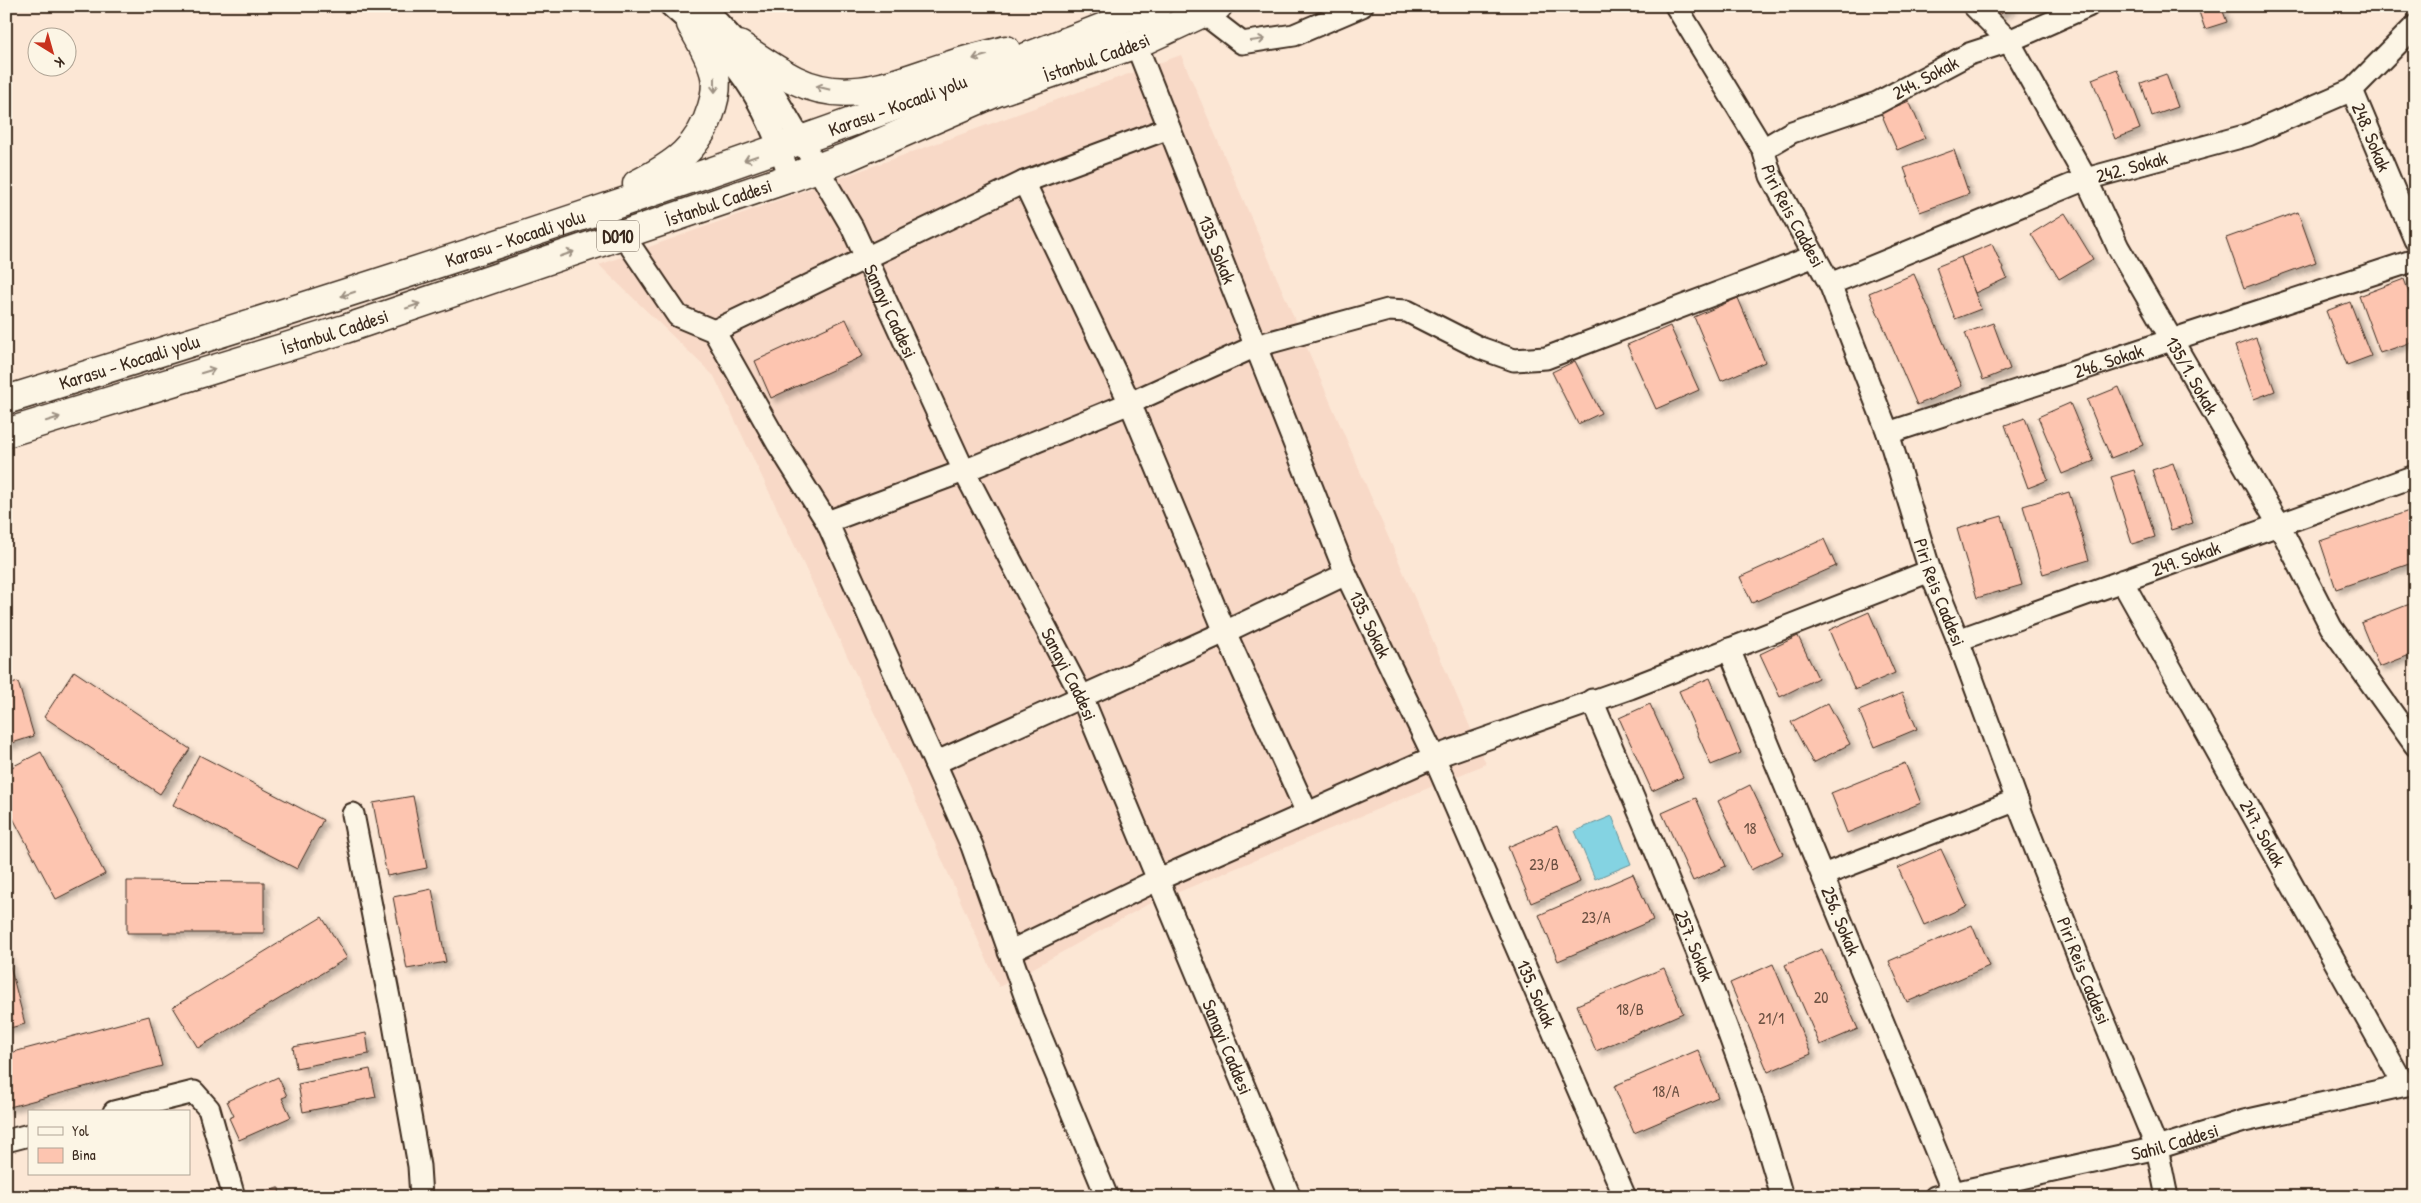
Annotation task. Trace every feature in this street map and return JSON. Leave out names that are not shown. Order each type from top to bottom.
[{"type":"highway","points":[[739,45],[796,80],[826,90],[854,92],[885,88],[950,65],[1151,9]]},
{"type":"highway","name":"Karasu - Kocaali yolu","points":[[6,400],[351,293],[564,222],[791,144],[997,70],[1151,9]]},
{"type":"highway","name":"İstanbul Caddesi","points":[[6,433],[345,329],[790,178],[997,92],[1136,44],[1210,9]]},
{"type":"highway","points":[[564,222],[664,171],[688,150],[706,128],[715,97],[716,78],[710,57],[688,12]]},
{"type":"street","points":[[1210,9],[1242,43],[1294,35],[1362,6]]},
{"type":"street","name":"Piri Reis Caddesi","points":[[1676,6],[1763,149],[1770,176],[1830,284],[1888,433],[1930,571],[2095,999],[2157,1148],[2167,1197]]},
{"type":"street","name":"135/1. Sokak","points":[[1974,6],[2009,41],[2086,179],[2118,247],[2279,525],[2330,627],[2415,745]]},
{"type":"street","name":"244. Sokak","points":[[1763,149],[1792,132],[1877,103],[1969,54],[2009,41],[2088,6]]},
{"type":"street","points":[[688,12],[739,45],[765,79],[791,144],[790,178]]},
{"type":"street","points":[[688,12],[748,84],[791,144]]},
{"type":"street","name":"242. Sokak","points":[[1830,284],[2086,179],[2248,135],[2352,90],[2415,26]]},
{"type":"street","name":"135. Sokak","points":[[1136,44],[1346,574],[1434,757],[1625,1197]]},
{"type":"street","name":"248. Sokak","points":[[2352,90],[2415,240]]},
{"type":"street","points":[[714,331],[1024,182],[1169,128]]},
{"type":"street","name":"Sanayi Caddesi","points":[[791,144],[817,168],[852,227],[964,471],[1082,697],[1159,878],[1290,1197]]},
{"type":"street","points":[[1024,182],[1130,403],[1225,632],[1306,813]]},
{"type":"street","points":[[623,235],[678,316],[714,331],[778,444],[827,522],[972,846],[1032,1018],[1106,1197]]},
{"type":"street","points":[[827,522],[964,471],[1130,403],[1256,346],[1388,310],[1407,311],[1480,348],[1514,360],[1546,358],[1815,256]]},
{"type":"street","name":"246. Sokak","points":[[1888,433],[2415,260]]},
{"type":"street","name":"249. Sokak","points":[[1958,640],[2415,476]]},
{"type":"street","points":[[1009,952],[1159,878],[1434,757],[1730,649],[1930,571]]},
{"type":"street","points":[[935,763],[1225,632],[1346,574]]},
{"type":"street","name":"247. Sokak","points":[[2122,581],[2409,1084]]},
{"type":"street","name":"256. Sokak","points":[[1730,649],[1823,875],[1944,1194]]},
{"type":"street","name":"257. Sokak","points":[[1592,700],[1705,971],[1766,1138],[1782,1197]]},
{"type":"street","points":[[1823,875],[2017,800]]},
{"type":"street","points":[[353,814],[392,1013],[419,1166],[421,1197]]},
{"type":"street","name":"Sahil Caddesi","points":[[1944,1194],[2157,1148],[2244,1121],[2409,1084]]},
{"type":"street","points":[[122,1110],[194,1092],[209,1109],[234,1197]]},
{"type":"street","points":[[6,1141],[28,1134]]},
{"type":"shaded area","points":[[1181,55],[1486,764],[1145,906],[999,987],[910,788],[714,376],[599,265]]},
{"type":"water","points":[[1612,816],[1631,864],[1595,879],[1575,831]]},
{"type":"building","points":[[1994,6],[2014,6],[1999,15]]},
{"type":"building","points":[[2197,6],[2221,6],[2227,22],[2205,29]]},
{"type":"building","points":[[2117,69],[2140,129],[2115,139],[2092,79]]},
{"type":"building","points":[[2166,74],[2178,107],[2152,116],[2141,83]]},
{"type":"building","points":[[1909,101],[1925,138],[1897,150],[1881,113]]},
{"type":"building","points":[[1954,150],[1969,194],[1920,212],[1904,168]]},
{"type":"building","points":[[2298,212],[2316,262],[2244,288],[2226,238]]},
{"type":"building","points":[[2065,213],[2093,259],[2059,279],[2031,234]]},
{"type":"building","points":[[1992,244],[2007,278],[1975,293],[1961,257]]},
{"type":"building","points":[[1961,257],[1981,309],[1955,319],[1936,267]]},
{"type":"building","points":[[1914,274],[1962,386],[1917,405],[1869,293]]},
{"type":"building","points":[[2404,279],[2415,309],[2415,341],[2380,353],[2359,296]]},
{"type":"building","points":[[1738,298],[1765,362],[1721,381],[1694,317]]},
{"type":"building","points":[[2350,302],[2371,356],[2347,365],[2326,311]]},
{"type":"building","points":[[846,319],[863,356],[771,398],[755,361]]},
{"type":"building","points":[[1993,323],[2010,369],[1983,380],[1965,333]]},
{"type":"building","points":[[1670,326],[1699,390],[1656,409],[1627,345]]},
{"type":"building","points":[[2256,338],[2275,391],[2254,399],[2235,346]]},
{"type":"building","points":[[1575,361],[1601,413],[1578,424],[1552,372]]},
{"type":"building","points":[[2119,387],[2143,445],[2111,458],[2087,400]]},
{"type":"building","points":[[2070,403],[2094,461],[2062,474],[2038,417]]},
{"type":"building","points":[[2025,418],[2048,480],[2028,488],[2005,425]]},
{"type":"building","points":[[2173,463],[2193,523],[2171,530],[2152,470]]},
{"type":"building","points":[[2134,470],[2155,537],[2132,544],[2111,477]]},
{"type":"building","points":[[2069,492],[2089,560],[2043,574],[2023,506]]},
{"type":"building","points":[[2415,509],[2415,562],[2336,589],[2320,541]]},
{"type":"building","points":[[2002,516],[2022,585],[1977,598],[1957,529]]},
{"type":"building","points":[[1824,539],[1836,566],[1752,603],[1740,577]]},
{"type":"building","points":[[2415,602],[2415,653],[2379,667],[2361,623]]},
{"type":"building","points":[[1869,612],[1895,673],[1855,690],[1829,630]]},
{"type":"building","points":[[1798,636],[1818,678],[1780,697],[1760,654]]},
{"type":"building","points":[[74,671],[190,749],[160,794],[44,717]]},
{"type":"building","points":[[1710,678],[1741,753],[1711,765],[1679,691]]},
{"type":"building","points":[[18,682],[34,736],[6,745],[6,686]]},
{"type":"building","points":[[1902,693],[1917,729],[1874,747],[1859,711]]},
{"type":"building","points":[[1828,703],[1850,744],[1813,763],[1791,722]]},
{"type":"building","points":[[1650,704],[1683,777],[1652,791],[1619,718]]},
{"type":"building","points":[[41,752],[105,874],[56,899],[6,805],[6,770]]},
{"type":"building","points":[[199,755],[323,820],[297,869],[173,805]]},
{"type":"building","points":[[1905,763],[1921,803],[1847,833],[1831,793]]},
{"type":"building","points":[[1750,785],[1783,854],[1751,870],[1718,801]]},
{"type":"building","points":[[413,796],[427,868],[387,876],[373,803]]},
{"type":"building","points":[[1696,798],[1726,866],[1693,881],[1662,813]]},
{"type":"building","points":[[1557,826],[1580,882],[1531,903],[1508,847]]},
{"type":"building","points":[[1941,849],[1967,906],[1924,925],[1898,868]]},
{"type":"building","points":[[1633,874],[1653,920],[1558,961],[1539,915]]},
{"type":"building","points":[[127,881],[264,882],[264,933],[127,933]]},
{"type":"building","points":[[432,889],[446,962],[407,969],[393,897]]},
{"type":"building","points":[[322,917],[347,958],[198,1048],[173,1007]]},
{"type":"building","points":[[1972,925],[1989,966],[1907,1002],[1889,961]]},
{"type":"building","points":[[1822,949],[1858,1029],[1820,1045],[1785,965]]},
{"type":"building","points":[[6,950],[25,1024],[6,1029]]},
{"type":"building","points":[[1773,964],[1811,1054],[1768,1072],[1730,983]]},
{"type":"building","points":[[1664,968],[1683,1013],[1596,1051],[1577,1005]]},
{"type":"building","points":[[149,1016],[162,1066],[6,1108],[6,1054]]},
{"type":"building","points":[[366,1033],[369,1054],[296,1068],[293,1047]]},
{"type":"building","points":[[1698,1050],[1718,1097],[1634,1133],[1614,1086]]},
{"type":"building","points":[[370,1069],[376,1097],[303,1112],[298,1084]]},
{"type":"building","points":[[278,1077],[287,1096],[282,1098],[291,1117],[239,1140],[229,1118],[234,1116],[227,1101]]},
{"type":"building","points":[[279,1188],[280,1197],[247,1197],[247,1195]]}]
